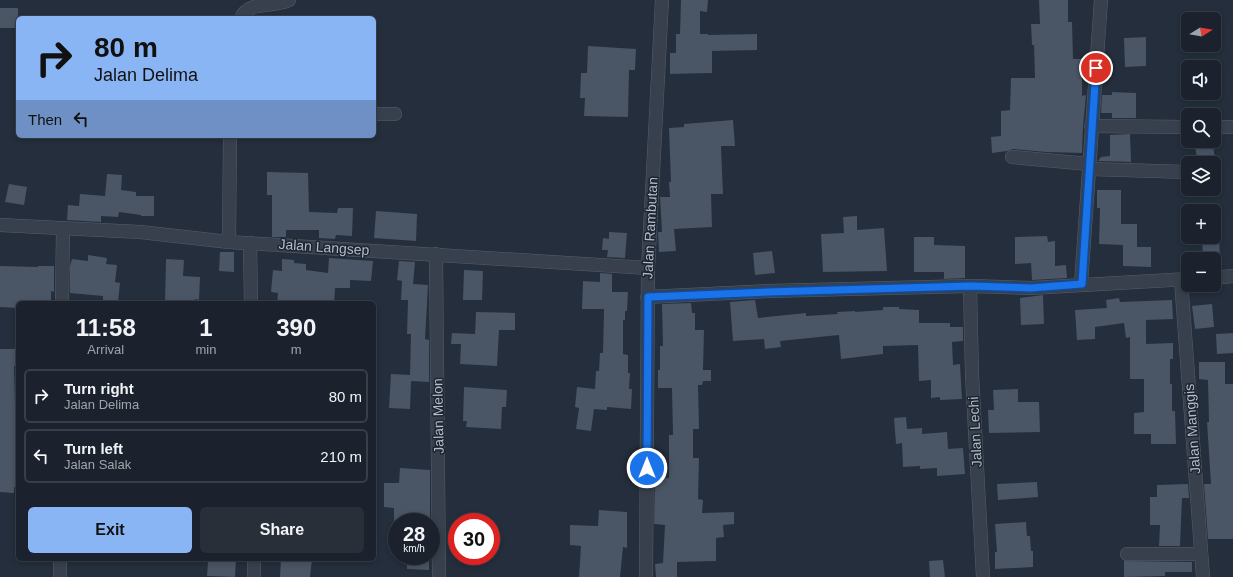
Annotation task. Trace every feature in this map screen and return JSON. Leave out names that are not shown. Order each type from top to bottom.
[{"type":"street","points":[[242,16],[244,11],[255,6],[289,0]]},
{"type":"street","name":"Jalan Rambutan","points":[[646,577],[648,268],[662,0]]},
{"type":"street","points":[[1082,284],[1101,0]]},
{"type":"street","points":[[376,114],[395,114]]},
{"type":"street","points":[[1092,126],[1181,126]]},
{"type":"street","points":[[1221,127],[1232,127]]},
{"type":"street","points":[[229,242],[230,138]]},
{"type":"street","points":[[1012,157],[1089,166],[1181,172]]},
{"type":"street","name":"Jalan Langsep","points":[[0,224],[63,229],[140,232],[229,242],[648,268]]},
{"type":"street","points":[[62,301],[63,229]]},
{"type":"street","points":[[250,243],[251,301]]},
{"type":"street","name":"Jalan Melon","points":[[436,254],[439,577]]},
{"type":"street","points":[[1221,277],[1233,276]]},
{"type":"street","points":[[648,297],[970,286],[1031,288],[1082,284],[1181,280]]},
{"type":"street","name":"Jalan Lechi","points":[[970,286],[972,375],[983,577]]},
{"type":"street","name":"Jalan Manggis","points":[[1185,292],[1203,577]]},
{"type":"street","points":[[1127,554],[1201,554]]},
{"type":"street","points":[[60,561],[60,577]]},
{"type":"street","points":[[254,561],[254,577]]},
{"type":"building","points":[[681,0],[708,0],[707,12],[700,11],[700,34],[757,34],[757,50],[712,51],[712,73],[670,74],[670,53],[676,53],[676,34],[680,34]]},
{"type":"building","points":[[1039,0],[1068,0],[1068,22],[1072,22],[1073,59],[1082,59],[1082,96],[1086,95],[1082,153],[1013,149],[992,153],[991,137],[1001,136],[1001,111],[1010,110],[1011,78],[1035,78],[1034,45],[1032,45],[1031,24],[1040,24]]},
{"type":"building","points":[[0,8],[18,8],[16,28],[0,28]]},
{"type":"building","points":[[1146,37],[1146,66],[1125,67],[1124,38]]},
{"type":"building","points":[[588,46],[636,49],[635,70],[629,70],[628,117],[584,116],[585,98],[580,98],[581,73],[587,73]]},
{"type":"building","points":[[1112,92],[1136,93],[1136,118],[1112,118],[1112,113],[1101,113],[1102,95],[1112,95]]},
{"type":"building","points":[[733,120],[735,146],[721,146],[723,194],[711,194],[712,227],[674,229],[676,251],[659,252],[658,232],[662,232],[660,197],[670,197],[669,182],[671,182],[669,128],[684,127],[684,124]]},
{"type":"building","points":[[1130,134],[1131,162],[1098,161],[1101,157],[1110,156],[1110,135]]},
{"type":"building","points":[[1195,148],[1213,148],[1215,156],[1197,156]]},
{"type":"building","points":[[267,172],[308,173],[309,212],[337,213],[338,208],[353,208],[352,236],[336,235],[335,239],[319,238],[319,230],[286,230],[286,237],[272,237],[272,195],[267,195]]},
{"type":"building","points":[[107,174],[122,175],[121,190],[136,192],[136,196],[154,196],[154,216],[141,216],[119,212],[118,217],[101,216],[101,222],[67,220],[68,205],[79,206],[80,194],[105,196]]},
{"type":"building","points":[[9,184],[27,187],[24,205],[5,202]]},
{"type":"building","points":[[1097,190],[1121,190],[1121,224],[1137,224],[1137,247],[1151,247],[1151,267],[1123,266],[1123,245],[1099,244],[1100,208],[1097,208]]},
{"type":"building","points":[[376,211],[417,214],[416,241],[374,238]]},
{"type":"building","points":[[857,216],[857,230],[884,228],[887,271],[823,272],[821,234],[844,233],[843,217]]},
{"type":"building","points":[[609,232],[627,233],[625,258],[607,257],[608,250],[602,250],[603,238],[609,239]]},
{"type":"building","points":[[1047,236],[1048,242],[1055,241],[1055,266],[1066,265],[1067,278],[1032,280],[1031,263],[1015,264],[1015,237]]},
{"type":"building","points":[[914,237],[934,237],[934,245],[965,246],[965,278],[944,279],[944,272],[914,272]]},
{"type":"building","points":[[1202,244],[1219,244],[1220,252],[1203,252]]},
{"type":"building","points":[[772,251],[775,273],[755,275],[753,253]]},
{"type":"building","points":[[220,252],[234,252],[234,272],[219,271]]},
{"type":"building","points":[[88,255],[107,258],[106,264],[117,265],[115,282],[120,283],[118,301],[103,300],[103,296],[70,293],[70,266],[72,259],[88,261]]},
{"type":"building","points":[[329,258],[373,261],[371,281],[350,280],[350,288],[335,288],[334,301],[277,301],[278,293],[271,292],[273,270],[282,271],[282,259],[294,260],[294,263],[306,264],[306,270],[328,273]]},
{"type":"building","points":[[166,259],[184,260],[183,276],[200,277],[199,300],[165,301]]},
{"type":"building","points":[[399,261],[415,262],[413,284],[428,285],[425,339],[429,340],[429,382],[411,381],[410,409],[389,408],[391,374],[410,375],[411,334],[407,334],[408,300],[401,300],[402,281],[397,280]]},
{"type":"building","points":[[0,266],[54,266],[54,292],[51,291],[51,301],[16,301],[16,308],[0,307]]},
{"type":"building","points":[[464,270],[483,271],[482,300],[463,300]]},
{"type":"building","points":[[600,273],[612,274],[612,292],[628,292],[627,311],[625,311],[625,320],[623,320],[623,354],[628,355],[628,373],[630,373],[629,389],[632,389],[631,409],[607,407],[607,410],[594,409],[591,431],[576,429],[579,408],[575,407],[577,387],[595,389],[596,371],[599,371],[600,353],[603,353],[604,309],[582,309],[583,281],[600,282]]},
{"type":"building","points":[[1043,295],[1044,324],[1021,325],[1020,298]]},
{"type":"building","points":[[1119,298],[1120,302],[1172,300],[1173,319],[1146,320],[1146,344],[1173,343],[1173,359],[1170,359],[1170,384],[1172,384],[1172,411],[1175,411],[1176,444],[1151,444],[1151,434],[1134,434],[1134,413],[1144,412],[1144,379],[1130,379],[1130,337],[1126,338],[1124,323],[1095,327],[1095,339],[1077,340],[1075,310],[1107,308],[1106,300]]},
{"type":"building","points":[[755,300],[758,318],[806,313],[806,316],[838,314],[837,312],[883,310],[883,307],[899,307],[899,309],[919,310],[919,323],[950,323],[950,327],[963,327],[963,341],[952,342],[953,365],[960,364],[962,399],[940,400],[940,397],[931,398],[931,380],[919,381],[918,345],[883,346],[883,354],[841,359],[839,335],[780,341],[781,347],[765,349],[764,339],[733,341],[730,302]]},
{"type":"building","points":[[691,303],[692,313],[695,313],[695,330],[704,330],[703,370],[711,370],[711,381],[703,381],[702,385],[698,385],[699,429],[693,429],[693,458],[699,458],[698,499],[703,500],[702,513],[734,512],[734,524],[723,525],[724,537],[716,538],[716,561],[677,562],[677,577],[656,577],[655,564],[663,563],[665,525],[654,524],[655,477],[669,478],[669,435],[673,435],[672,388],[658,388],[660,346],[663,346],[662,304]]},
{"type":"building","points":[[1212,304],[1214,327],[1195,329],[1192,306]]},
{"type":"building","points":[[476,312],[515,313],[515,330],[499,330],[497,366],[460,364],[461,344],[451,344],[452,333],[475,334]]},
{"type":"building","points":[[1233,333],[1233,353],[1217,354],[1216,334]]},
{"type":"building","points":[[0,349],[16,349],[16,366],[14,366],[16,403],[16,488],[14,487],[14,493],[0,492]]},
{"type":"building","points":[[1199,362],[1225,362],[1225,384],[1233,384],[1233,539],[1208,539],[1204,484],[1211,484],[1207,422],[1209,422],[1208,380],[1199,379]]},
{"type":"building","points":[[464,387],[507,390],[506,407],[502,407],[501,429],[466,427],[467,421],[463,421]]},
{"type":"building","points":[[1018,389],[1018,402],[1039,402],[1040,432],[989,433],[988,410],[994,410],[993,390]]},
{"type":"building","points":[[906,417],[907,429],[922,428],[922,434],[947,432],[948,449],[963,448],[965,474],[937,476],[937,468],[920,469],[920,466],[903,467],[902,443],[896,444],[894,418]]},
{"type":"building","points":[[400,468],[430,470],[430,513],[394,513],[394,508],[384,507],[384,483],[399,483]]},
{"type":"building","points":[[1037,482],[1038,497],[998,500],[997,484]]},
{"type":"building","points":[[1188,484],[1189,498],[1182,498],[1180,546],[1159,546],[1160,525],[1150,525],[1150,497],[1157,497],[1157,485]]},
{"type":"building","points":[[599,510],[627,512],[627,548],[623,547],[620,577],[579,577],[581,546],[570,545],[570,525],[598,526]]},
{"type":"building","points":[[1026,522],[1027,536],[1030,536],[1031,551],[1033,551],[1033,567],[995,569],[995,552],[997,552],[995,524]]},
{"type":"building","points":[[943,560],[945,577],[930,577],[929,561]]},
{"type":"building","points":[[236,561],[235,577],[207,576],[208,562]]},
{"type":"building","points":[[281,561],[312,561],[310,577],[280,577]]},
{"type":"building","points":[[1124,561],[1192,562],[1192,572],[1165,572],[1165,576],[1124,577]]},
{"type":"building","points":[[407,565],[429,565],[429,570],[407,569]]},
{"type":"route","points":[[647,468],[648,297],[970,286],[1031,288],[1082,284],[1096,68]]}]
